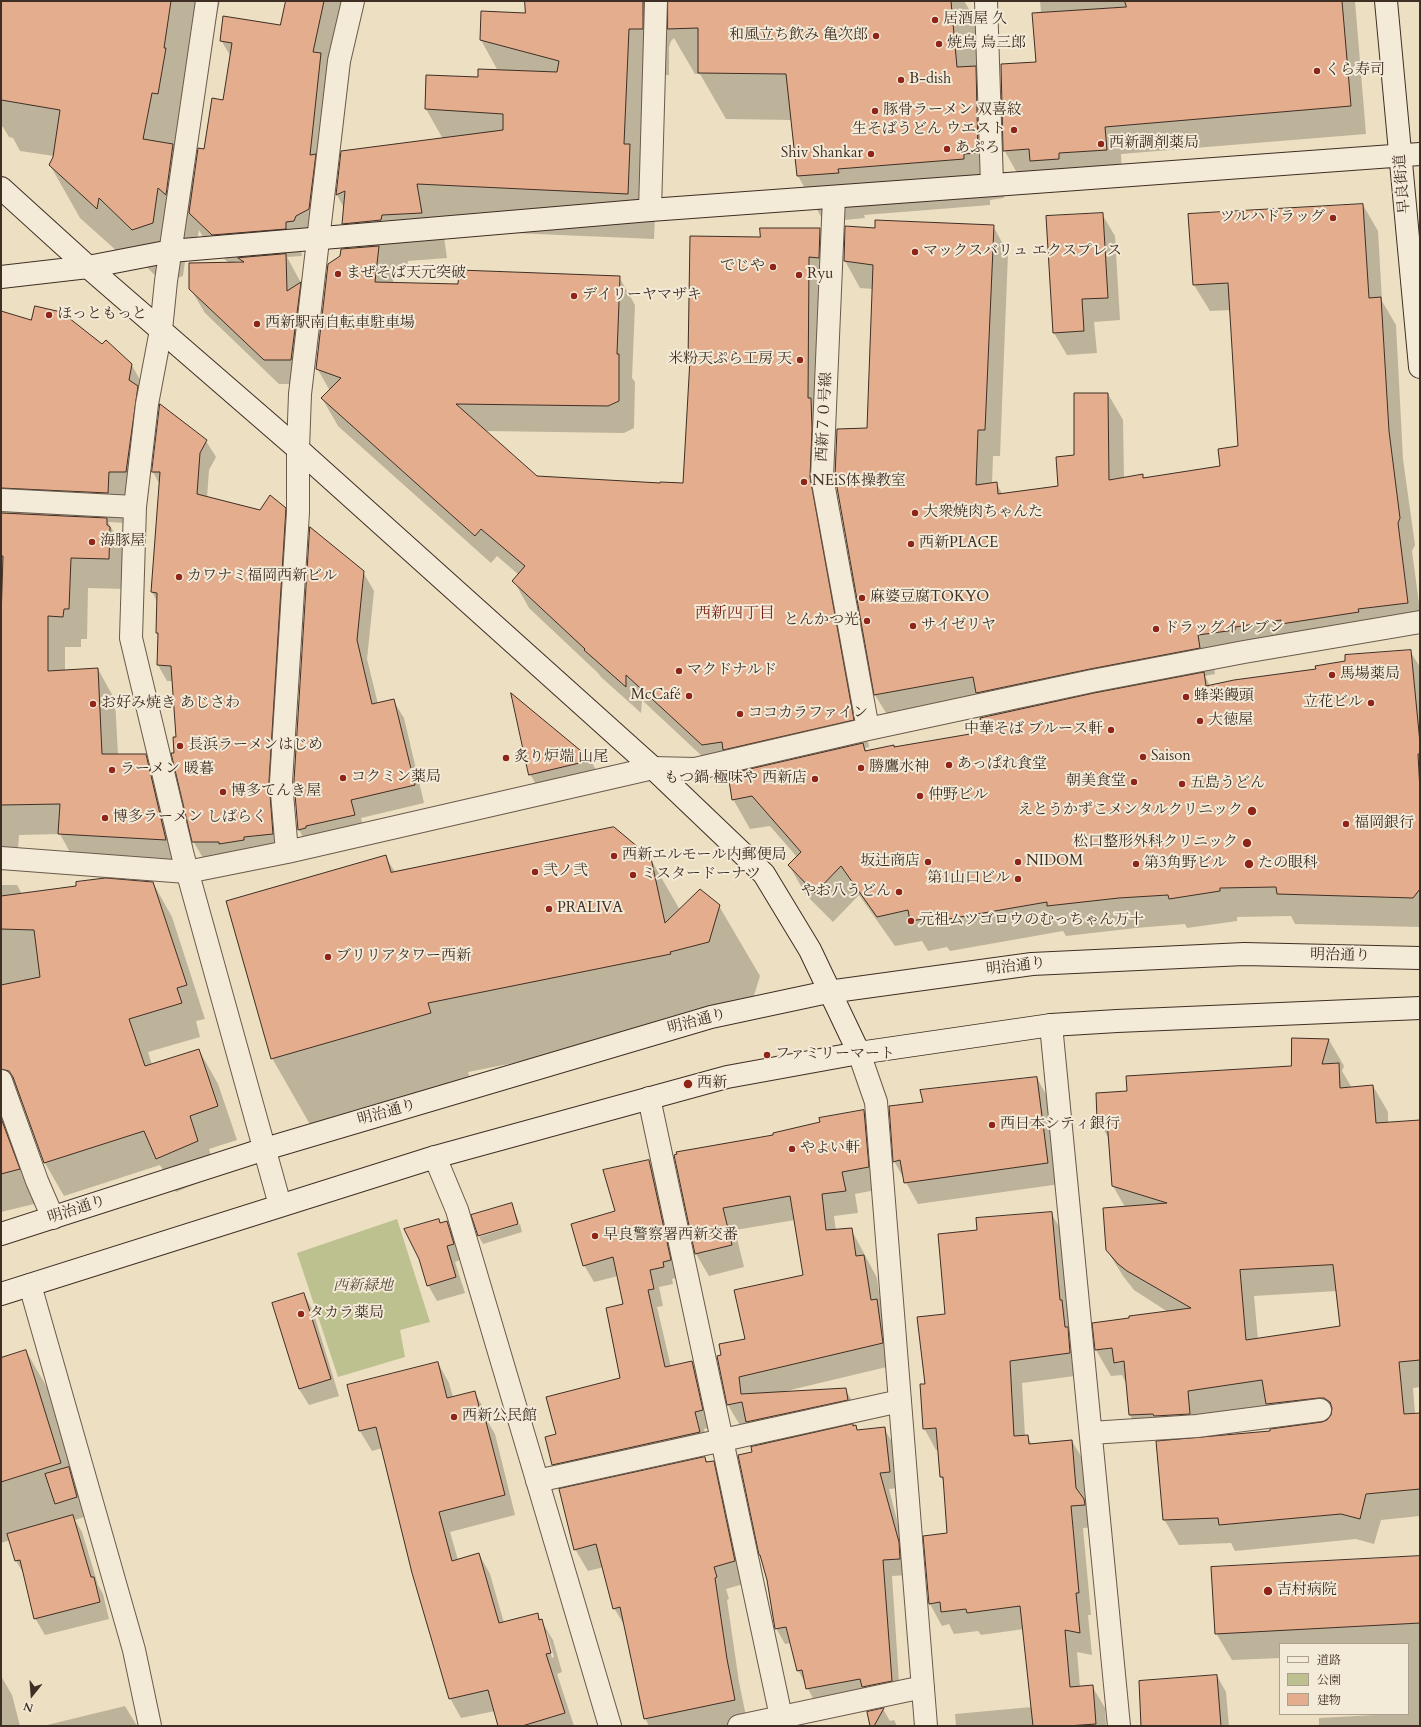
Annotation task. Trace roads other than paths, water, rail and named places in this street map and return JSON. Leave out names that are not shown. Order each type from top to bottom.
[{"type":"street","points":[[207,1],[161,330],[147,404],[135,507],[131,638],[187,872],[280,1206]]},
{"type":"street","points":[[287,852],[281,782],[298,512],[300,394],[319,239],[338,61],[353,1]]},
{"type":"street","points":[[650,210],[656,1]]},
{"type":"street","points":[[986,1],[992,186]]},
{"type":"street","name":"早良街道","points":[[1386,1],[1410,155],[1420,367]]},
{"type":"street","points":[[1,277],[88,268],[171,251],[650,210],[1410,155]]},
{"type":"street","points":[[1,188],[88,268],[298,449],[652,768],[764,874],[810,950],[828,992],[859,1053],[876,1102],[926,1726]]},
{"type":"street","name":"西新７０号線","points":[[834,197],[822,477],[868,729]]},
{"type":"street","points":[[1,500],[135,507]]},
{"type":"street","points":[[1,858],[187,872],[287,852],[652,768],[695,769],[868,729],[1092,681],[1244,652],[1420,622]]},
{"type":"street","name":"明治通り","points":[[1,1234],[265,1149],[711,1017],[828,992],[1040,963],[1244,954],[1420,958]]},
{"type":"street","points":[[1,1294],[435,1158],[726,1077],[859,1053],[1051,1025],[1125,1020],[1420,1008]]},
{"type":"street","points":[[1051,1025],[1119,1726]]},
{"type":"street","points":[[1,1081],[37,1181],[53,1218]]},
{"type":"street","points":[[648,1098],[782,1721]]},
{"type":"street","points":[[435,1158],[457,1210],[537,1481],[606,1725]]},
{"type":"street","points":[[30,1285],[134,1650],[150,1726]]},
{"type":"street","points":[[537,1481],[900,1401]]},
{"type":"street","points":[[1091,1433],[1197,1426],[1320,1410]]},
{"type":"street","points":[[739,1726],[782,1721],[923,1687]]},
{"type":"place","name":"居酒屋 久","points":[[935,20]]},
{"type":"place","name":"和風立ち飲み 亀次郎","points":[[876,36]]},
{"type":"place","name":"焼鳥 鳥三郎","points":[[939,44]]},
{"type":"place","name":"くら寿司","points":[[1317,71]]},
{"type":"place","name":"B-dish","points":[[901,80]]},
{"type":"place","name":"豚骨ラーメン 双喜紋","points":[[875,111]]},
{"type":"place","name":"生そばうどん ウエスト","points":[[1014,130]]},
{"type":"place","name":"西新調剤薬局","points":[[1101,144]]},
{"type":"place","name":"あぷろ","points":[[947,149]]},
{"type":"place","name":"Shiv Shankar","points":[[871,154]]},
{"type":"place","name":"ツルハドラッグ","points":[[1333,218]]},
{"type":"place","name":"マックスバリュ エクスプレス","points":[[915,252]]},
{"type":"place","name":"でじや","points":[[773,267]]},
{"type":"place","name":"まぜそば天元突破","points":[[338,274]]},
{"type":"place","name":"Ryu","points":[[799,275]]},
{"type":"place","name":"デイリーヤマザキ","points":[[574,296]]},
{"type":"place","name":"ほっともっと","points":[[49,315]]},
{"type":"place","name":"西新駅南自転車駐車場","points":[[257,324]]},
{"type":"place","name":"米粉天ぷら工房 天","points":[[800,360]]},
{"type":"place","name":"NEiS体操教室","points":[[804,482]]},
{"type":"place","name":"大衆焼肉ちゃんた","points":[[915,513]]},
{"type":"place","name":"海豚屋","points":[[92,542]]},
{"type":"place","name":"西新PLACE","points":[[911,544]]},
{"type":"place","name":"カワナミ福岡西新ビル","points":[[179,577]]},
{"type":"place","name":"麻婆豆腐TOKYO","points":[[862,598]]},
{"type":"place","name":"とんかつ光","points":[[867,621]]},
{"type":"place","name":"サイゼリヤ","points":[[913,626]]},
{"type":"place","name":"ドラッグイレブン","points":[[1156,629]]},
{"type":"place","name":"マクドナルド","points":[[679,671]]},
{"type":"place","name":"馬場薬局","points":[[1332,675]]},
{"type":"place","name":"McCafé","points":[[689,696]]},
{"type":"place","name":"蜂楽饅頭","points":[[1186,697]]},
{"type":"place","name":"立花ビル","points":[[1371,703]]},
{"type":"place","name":"お好み焼き あじさわ","points":[[93,704]]},
{"type":"place","name":"ココカラファイン","points":[[740,714]]},
{"type":"place","name":"大徳屋","points":[[1200,721]]},
{"type":"place","name":"中華そば ブルース軒","points":[[1111,730]]},
{"type":"place","name":"長浜ラーメンはじめ","points":[[180,746]]},
{"type":"place","name":"Saison","points":[[1143,757]]},
{"type":"place","name":"炙り炉端 山尾","points":[[506,758]]},
{"type":"place","name":"あっぱれ食堂","points":[[949,765]]},
{"type":"place","name":"勝鷹水神","points":[[861,768]]},
{"type":"place","name":"ラーメン 暖暮","points":[[112,770]]},
{"type":"place","name":"コクミン薬局","points":[[343,778]]},
{"type":"place","name":"もつ鍋 極味や 西新店","points":[[815,779]]},
{"type":"place","name":"朝美食堂","points":[[1134,782]]},
{"type":"place","name":"五島うどん","points":[[1182,784]]},
{"type":"place","name":"博多てんき屋","points":[[223,792]]},
{"type":"place","name":"仲野ビル","points":[[920,796]]},
{"type":"place","name":"えとうかずこメンタルクリニック","points":[[1252,811]]},
{"type":"place","name":"博多ラーメン しばらく","points":[[105,818]]},
{"type":"place","name":"福岡銀行","points":[[1346,824]]},
{"type":"place","name":"松口整形外科クリニック","points":[[1247,843]]},
{"type":"place","name":"西新エルモール内郵便局","points":[[614,856]]},
{"type":"place","name":"坂辻商店","points":[[928,862]]},
{"type":"place","name":"NIDOM","points":[[1018,862]]},
{"type":"place","name":"第3角野ビル","points":[[1136,864]]},
{"type":"place","name":"たの眼科","points":[[1249,864]]},
{"type":"place","name":"弐ノ弐","points":[[535,872]]},
{"type":"place","name":"ミスタードーナツ","points":[[633,875]]},
{"type":"place","name":"第1山口ビル","points":[[1018,879]]},
{"type":"place","name":"やお八うどん","points":[[899,892]]},
{"type":"place","name":"PRALIVA","points":[[549,909]]},
{"type":"place","name":"元祖ムツゴロウのむっちゃん万十","points":[[911,921]]},
{"type":"place","name":"ブリリアタワー西新","points":[[328,957]]},
{"type":"place","name":"ファミリーマート","points":[[767,1055]]},
{"type":"place","name":"西新","points":[[688,1084]]},
{"type":"place","name":"西日本シティ銀行","points":[[992,1125]]},
{"type":"place","name":"やよい軒","points":[[792,1149]]},
{"type":"place","name":"早良警察署西新交番","points":[[595,1236]]},
{"type":"place","name":"タカラ薬局","points":[[301,1314]]},
{"type":"place","name":"西新公民館","points":[[454,1417]]},
{"type":"place","name":"吉村病院","points":[[1268,1591]]},
{"type":"district","name":"西新四丁目","points":[[735,614]]},
{"type":"park label","name":"西新緑地","points":[[363,1287]]}]
